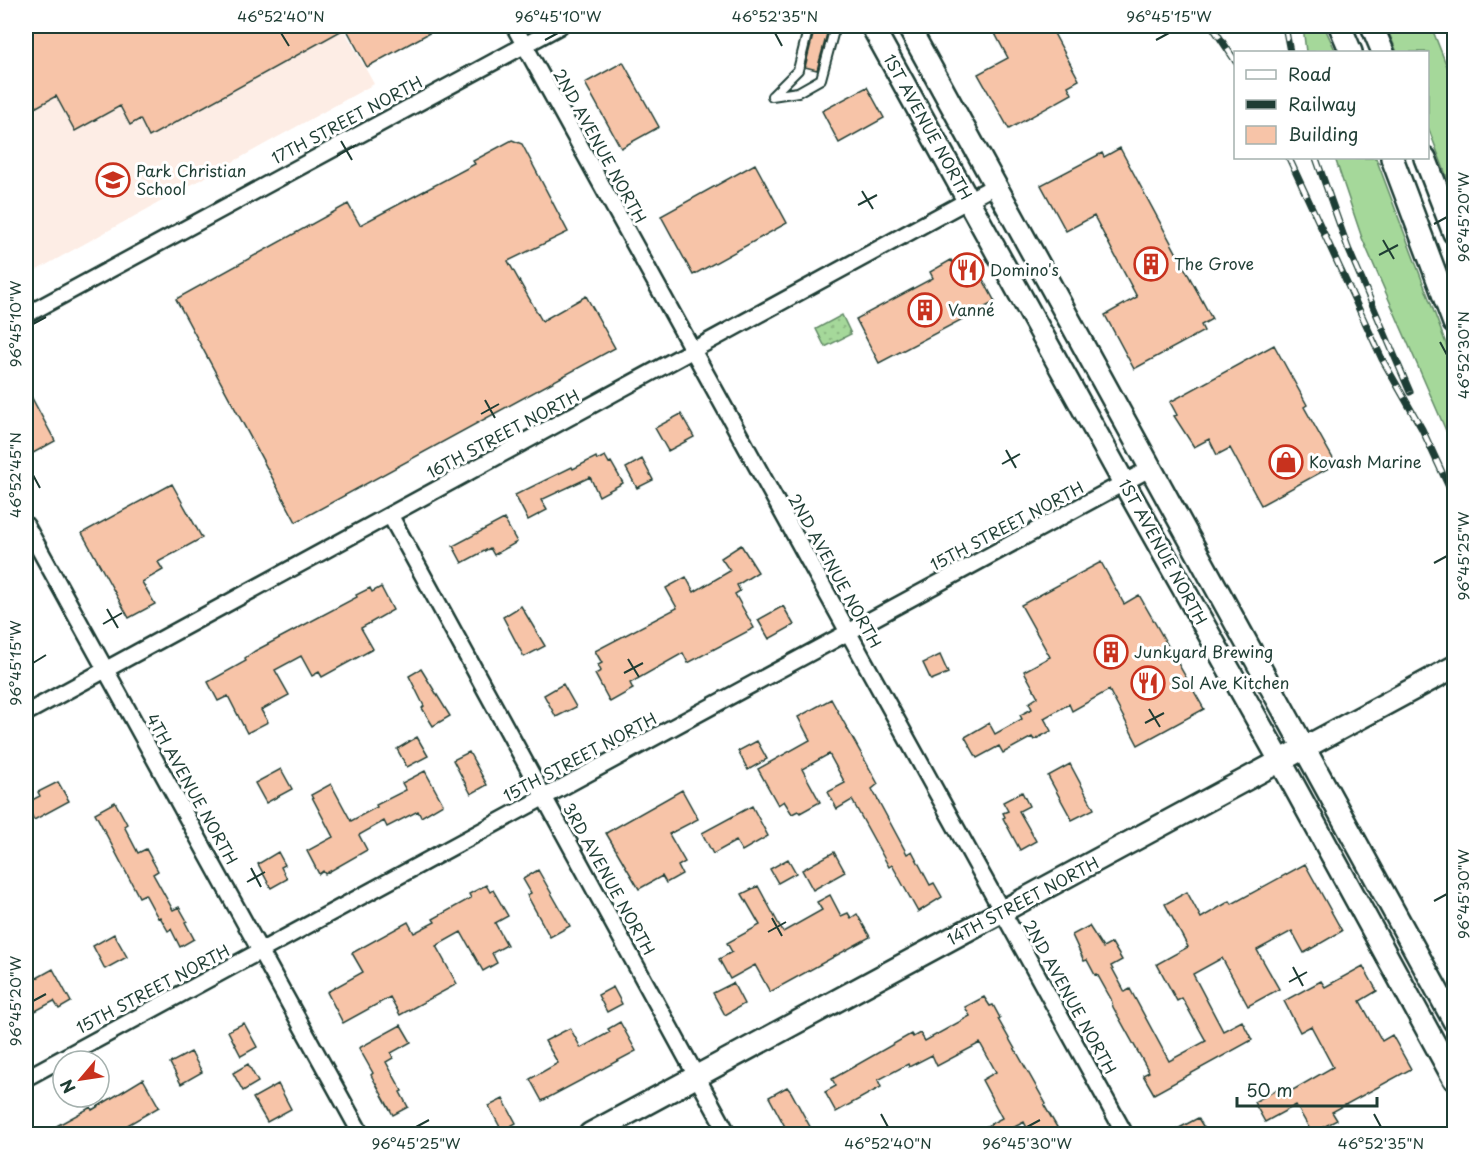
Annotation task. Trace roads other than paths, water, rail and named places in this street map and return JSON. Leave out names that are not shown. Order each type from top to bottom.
[{"type":"main road","name":"1ST AVENUE NORTH","points":[[872,26],[1455,1079]]},
{"type":"main road","name":"1ST AVENUE NORTH","points":[[909,26],[1455,1020]]},
{"type":"main road","points":[[1340,26],[1351,51]]},
{"type":"main road","points":[[1372,26],[1383,51]]},
{"type":"main road","points":[[1392,159],[1455,323]]},
{"type":"main road","points":[[1425,159],[1455,233]]},
{"type":"main road","name":"14TH STREET NORTH","points":[[590,1134],[1455,667]]},
{"type":"street","name":"2ND AVENUE NORTH","points":[[514,26],[1125,1134]]},
{"type":"street","name":"17TH STREET NORTH","points":[[26,315],[560,26]]},
{"type":"street","name":"16TH STREET NORTH","points":[[26,713],[996,185]]},
{"type":"street","name":"15TH STREET NORTH","points":[[26,1078],[1152,468]]},
{"type":"street","name":"3RD AVENUE NORTH","points":[[390,515],[728,1134]]},
{"type":"street","name":"4TH AVENUE NORTH","points":[[26,525],[362,1134]]},
{"type":"lane","points":[[809,26],[798,69],[772,96],[798,92],[821,79],[835,27],[853,26]]},
{"type":"railway","points":[[1212,26],[1234,59]]},
{"type":"railway","points":[[1285,26],[1290,51]]},
{"type":"railway","points":[[1289,159],[1382,359],[1422,429],[1454,498]]},
{"type":"railway","points":[[1316,159],[1348,248],[1410,392]]},
{"type":"place","name":"Park Christian School","points":[[113,180]]},
{"type":"place","name":"The Grove","points":[[1151,264]]},
{"type":"place","name":"Domino's","points":[[967,270]]},
{"type":"place","name":"Vanné","points":[[925,310]]},
{"type":"place","name":"Kovash Marine","points":[[1286,462]]},
{"type":"place","name":"Junkyard Brewing","points":[[1111,652]]},
{"type":"place","name":"Sol Ave Kitchen","points":[[1148,683]]}]
